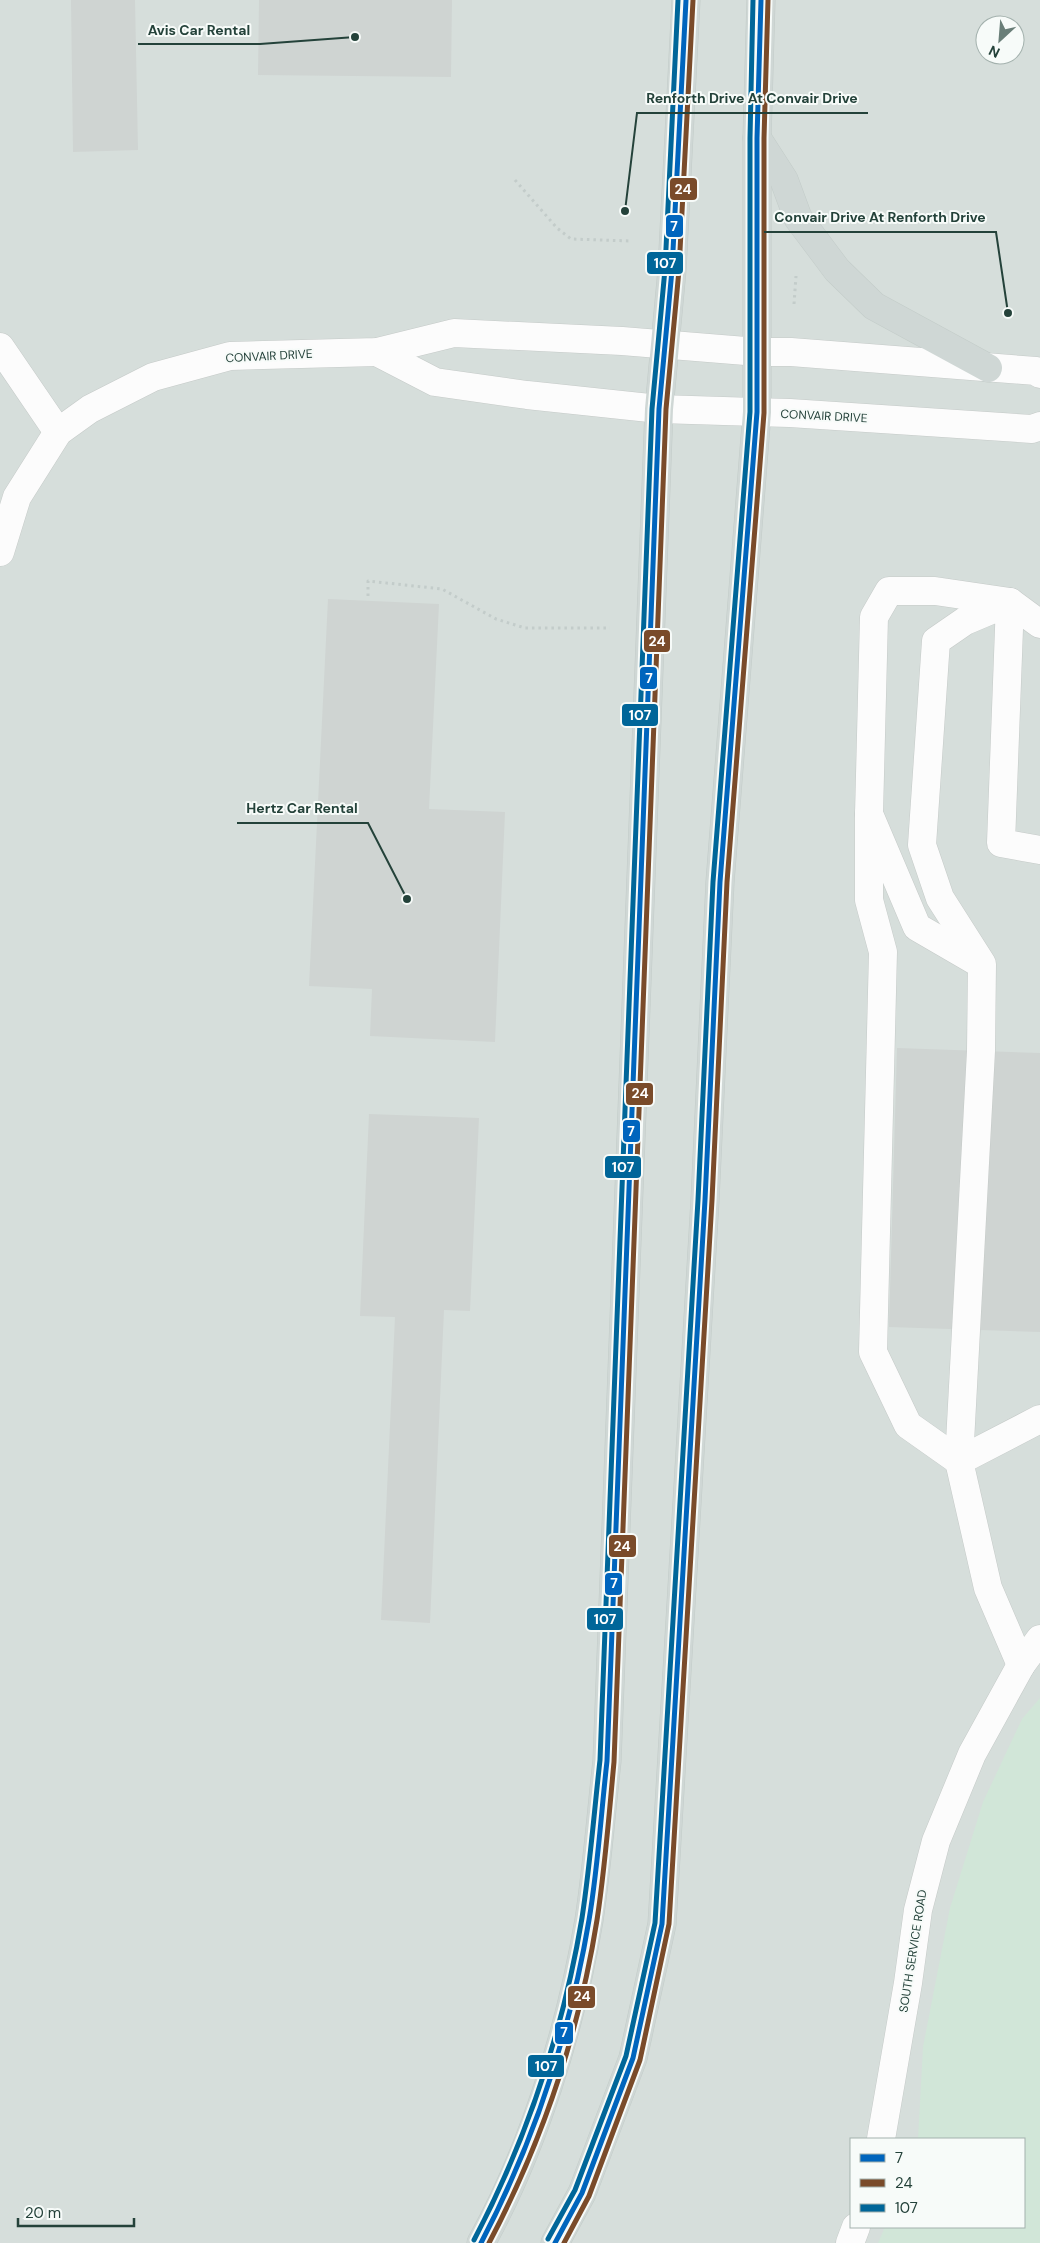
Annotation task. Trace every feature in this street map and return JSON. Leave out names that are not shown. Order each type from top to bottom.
[{"type":"main road","points":[[481,2243],[514,2175],[558,2060],[589,1920],[606,1761],[659,408],[667,345],[686,0]]},
{"type":"main road","points":[[555,2243],[582,2193],[633,2058],[662,1924],[705,1200],[720,882],[757,412],[757,138],[762,0]]},
{"type":"main road","points":[[757,138],[784,180],[798,218],[837,270],[874,306],[988,368]]},
{"type":"street","name":"CONVAIR DRIVE","points":[[58,432],[90,409],[153,377],[230,356],[377,352],[454,333],[758,352],[791,352],[1036,371],[1040,374]]},
{"type":"street","points":[[0,347],[58,432],[17,497],[0,552]]},
{"type":"street","name":"CONVAIR DRIVE","points":[[377,352],[435,382],[527,395],[659,408],[757,412],[1032,429],[1040,426]]},
{"type":"street","points":[[958,1461],[908,1425],[874,1352],[883,952],[869,900],[869,814],[874,618],[889,591],[935,591],[1010,602],[1040,624]]},
{"type":"street","points":[[1010,602],[1001,843],[1040,850]]},
{"type":"street","points":[[1010,602],[964,621],[936,641],[922,845],[940,898],[982,964],[981,1051],[958,1461],[988,1588],[1021,1665]]},
{"type":"street","points":[[869,814],[917,927],[982,964]]},
{"type":"street","points":[[958,1461],[1040,1419]]},
{"type":"street","name":"SOUTH SERVICE ROAD","points":[[881,2138],[908,1983],[918,1910],[936,1841],[972,1754],[1021,1665],[1040,1639]]},
{"type":"street","points":[[850,2243],[856,2228]]},
{"type":"path","points":[[515,180],[557,228],[571,239],[631,241]]},
{"type":"path","points":[[786,277],[804,275]]},
{"type":"path","points":[[794,305],[796,276]]},
{"type":"path","points":[[368,596],[368,580],[422,585],[442,590],[496,619],[525,628],[610,628]]},
{"type":"shaded area","points":[[0,0],[1040,0],[1040,2243],[0,2243]]},
{"type":"green space","points":[[1040,1698],[1040,2243],[878,2243],[885,2228],[1025,2228],[1025,2138],[918,2138],[923,2047],[950,1908],[983,1802],[1022,1719]]},
{"type":"building","points":[[71,0],[135,0],[138,150],[73,152]]},
{"type":"building","points":[[259,0],[452,0],[451,77],[258,75]]},
{"type":"building","points":[[328,599],[439,604],[429,809],[505,812],[495,1042],[370,1036],[372,989],[309,986]]},
{"type":"building","points":[[897,1048],[1040,1053],[1040,1332],[889,1327]]},
{"type":"building","points":[[369,1114],[479,1118],[470,1311],[444,1310],[430,1623],[381,1620],[395,1317],[360,1316]]},
{"type":"transit line","name":"107","points":[[474,2240],[511,2163],[526,2124],[541,2084],[565,2002],[582,1918],[600,1760],[652,409],[665,269],[678,0]]},
{"type":"transit line","name":"7","points":[[481,2243],[518,2166],[548,2086],[572,2004],[592,1900],[607,1761],[659,409],[672,270],[686,0]]},
{"type":"transit line","name":"24","points":[[489,2243],[526,2166],[542,2126],[569,2045],[580,2004],[597,1920],[607,1841],[614,1762],[666,409],[679,270],[693,0]]},
{"type":"transit line","name":"107","points":[[548,2239],[575,2190],[626,2056],[655,1923],[698,1200],[713,882],[750,412],[750,138],[753,0]]},
{"type":"transit line","name":"7","points":[[555,2243],[582,2193],[633,2058],[662,1924],[705,1200],[720,882],[757,412],[757,138],[761,0]]},
{"type":"transit line","name":"24","points":[[564,2243],[589,2196],[640,2060],[669,1924],[712,1200],[727,882],[764,413],[764,138],[768,0]]},
{"type":"place","name":"Avis Car Rental","points":[[355,37]]},
{"type":"place","name":"Renforth Drive At Convair Drive","points":[[625,211]]},
{"type":"place","name":"Convair Drive At Renforth Drive","points":[[1008,313]]},
{"type":"place","name":"Hertz Car Rental","points":[[407,899]]}]
